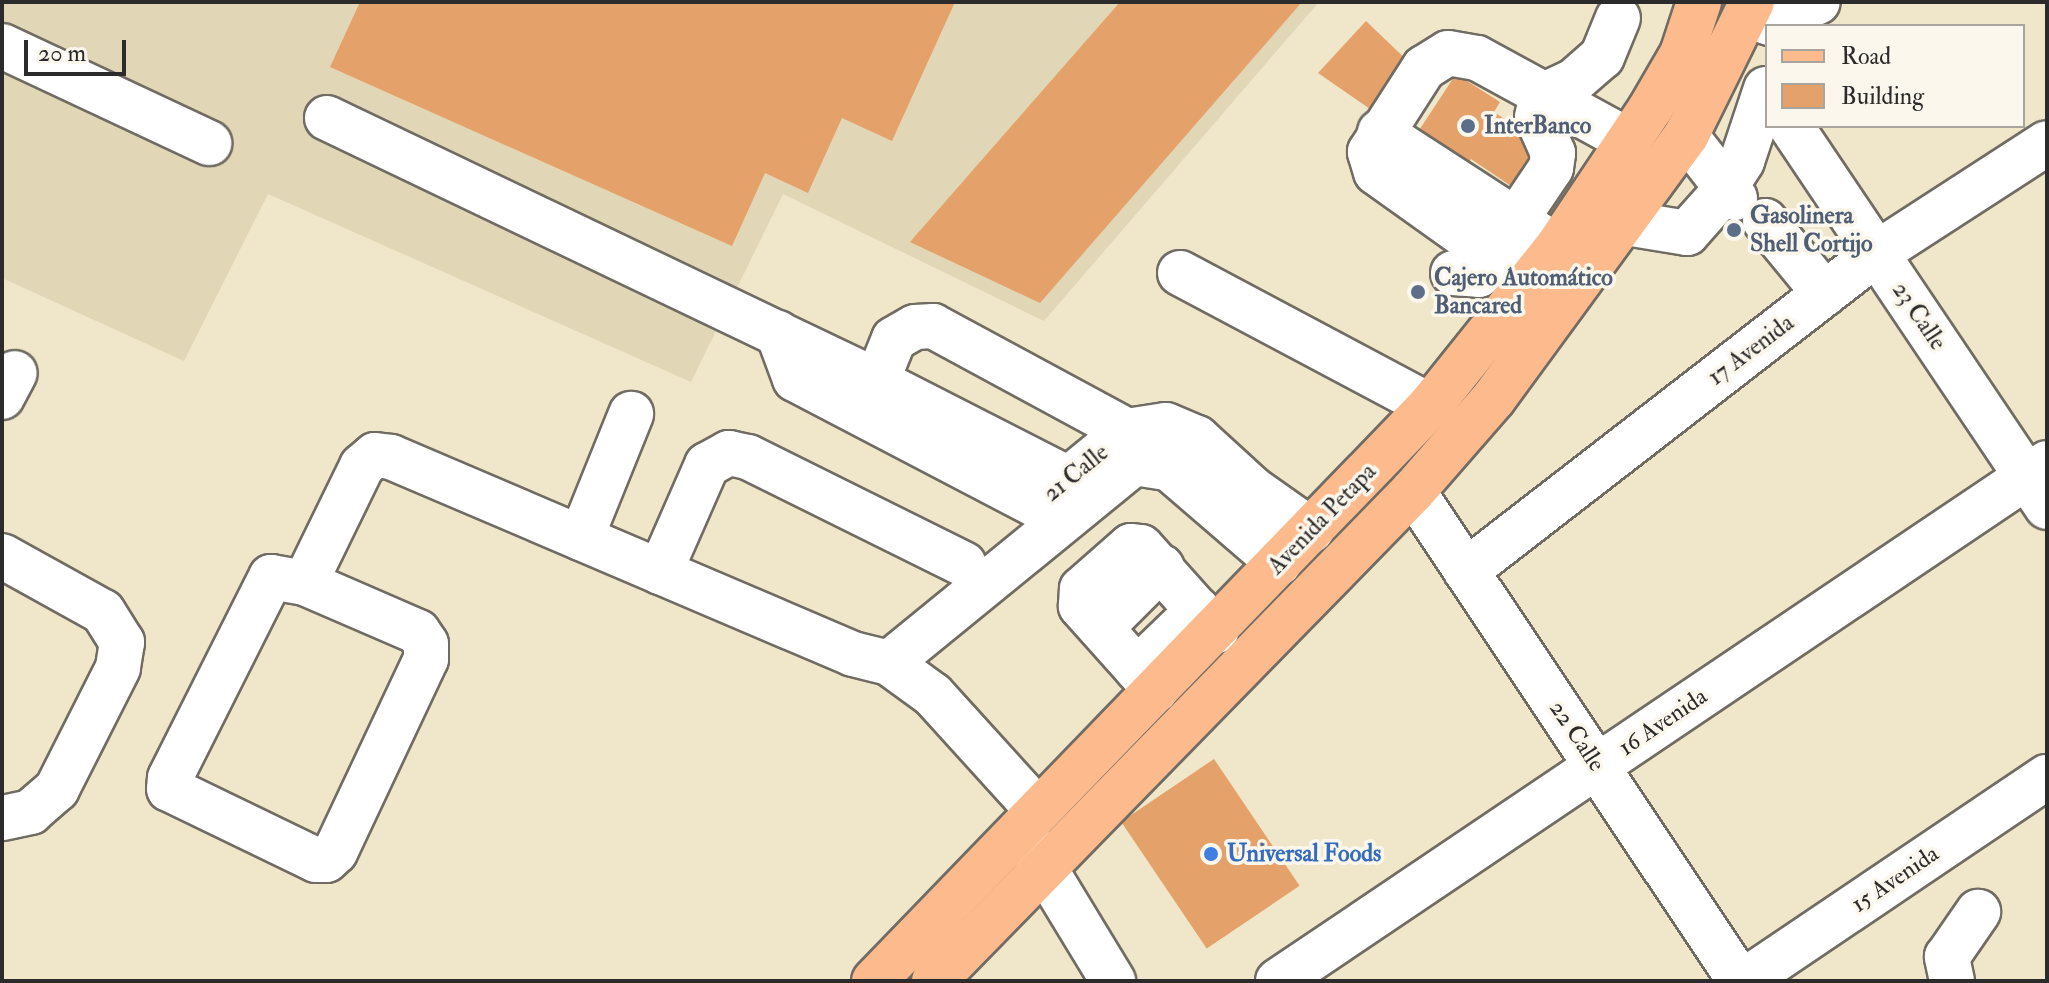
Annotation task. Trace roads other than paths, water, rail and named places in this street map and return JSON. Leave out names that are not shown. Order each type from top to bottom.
[{"type":"main road","name":"Avenida Petapa","points":[[874,981],[1030,820],[1146,680],[1207,620],[1279,563],[1430,406],[1558,246],[1629,141],[1682,54],[1699,2]]},
{"type":"main road","name":"Avenida Petapa","points":[[934,981],[1413,491],[1494,398],[1626,223],[1686,136],[1747,17]]},
{"type":"street","points":[[1765,83],[1747,17],[1770,23],[1818,2]]},
{"type":"street","points":[[1542,96],[1574,81],[1602,57],[1618,18]]},
{"type":"street","points":[[2,46],[209,143]]},
{"type":"street","points":[[1530,282],[1376,172],[1370,152],[1380,132],[1424,68],[1448,53],[1477,58],[1629,141]]},
{"type":"street","points":[[1487,251],[1554,159],[1539,125],[1542,96]]},
{"type":"street","points":[[1741,202],[1742,161],[1765,96]]},
{"type":"street","points":[[327,118],[877,381],[1045,510],[1090,613],[1146,680]]},
{"type":"street","name":"23 Calle","points":[[1792,128],[2040,482]]},
{"type":"street","points":[[1686,136],[1825,294]]},
{"type":"street","name":"17 Avenida","points":[[1466,571],[1877,253],[2047,143]]},
{"type":"street","points":[[1626,223],[1687,233],[1741,202]]},
{"type":"street","points":[[1487,251],[1558,246]]},
{"type":"street","points":[[1180,273],[1430,406]]},
{"type":"street","points":[[877,381],[894,339],[915,327],[933,326],[1127,431]]},
{"type":"street","points":[[778,333],[795,379],[1045,510]]},
{"type":"street","points":[[581,538],[631,414]]},
{"type":"street","name":"21 Calle","points":[[871,658],[1045,510],[1127,431],[1153,425],[1182,430],[1311,530]]},
{"type":"street","points":[[660,572],[707,465],[729,453],[748,457],[964,564]]},
{"type":"street","points":[[305,583],[362,466],[375,455],[871,658],[933,695],[1030,820],[1043,871],[1113,981]]},
{"type":"street","name":"21 Calle","points":[[871,658],[964,564],[1045,510],[1119,471],[1148,462],[1170,469],[1279,563]]},
{"type":"street","name":"16 Avenida","points":[[1278,981],[1597,766],[2040,482]]},
{"type":"street","name":"22 Calle","points":[[1413,491],[1742,981]]},
{"type":"street","points":[[2,556],[103,612],[122,642],[118,668],[57,789],[31,812],[2,818]]},
{"type":"street","points":[[1090,613],[1162,567],[1207,620]]},
{"type":"street","points":[[271,577],[305,583],[418,632],[426,644],[426,659],[335,852],[326,860],[316,860],[169,789],[170,778],[264,585],[271,577]]},
{"type":"street","name":"15 Avenida","points":[[1742,981],[2047,777]]},
{"type":"street","points":[[1952,981],[1947,957],[1978,912]]},
{"type":"place","name":"InterBanco","points":[[1468,126]]},
{"type":"place","name":"Gasolinera Shell Cortijo","points":[[1734,230]]},
{"type":"place","name":"Cajero Automático Bancared","points":[[1418,292]]},
{"type":"place","name":"Universal Foods","points":[[1211,854]]}]
